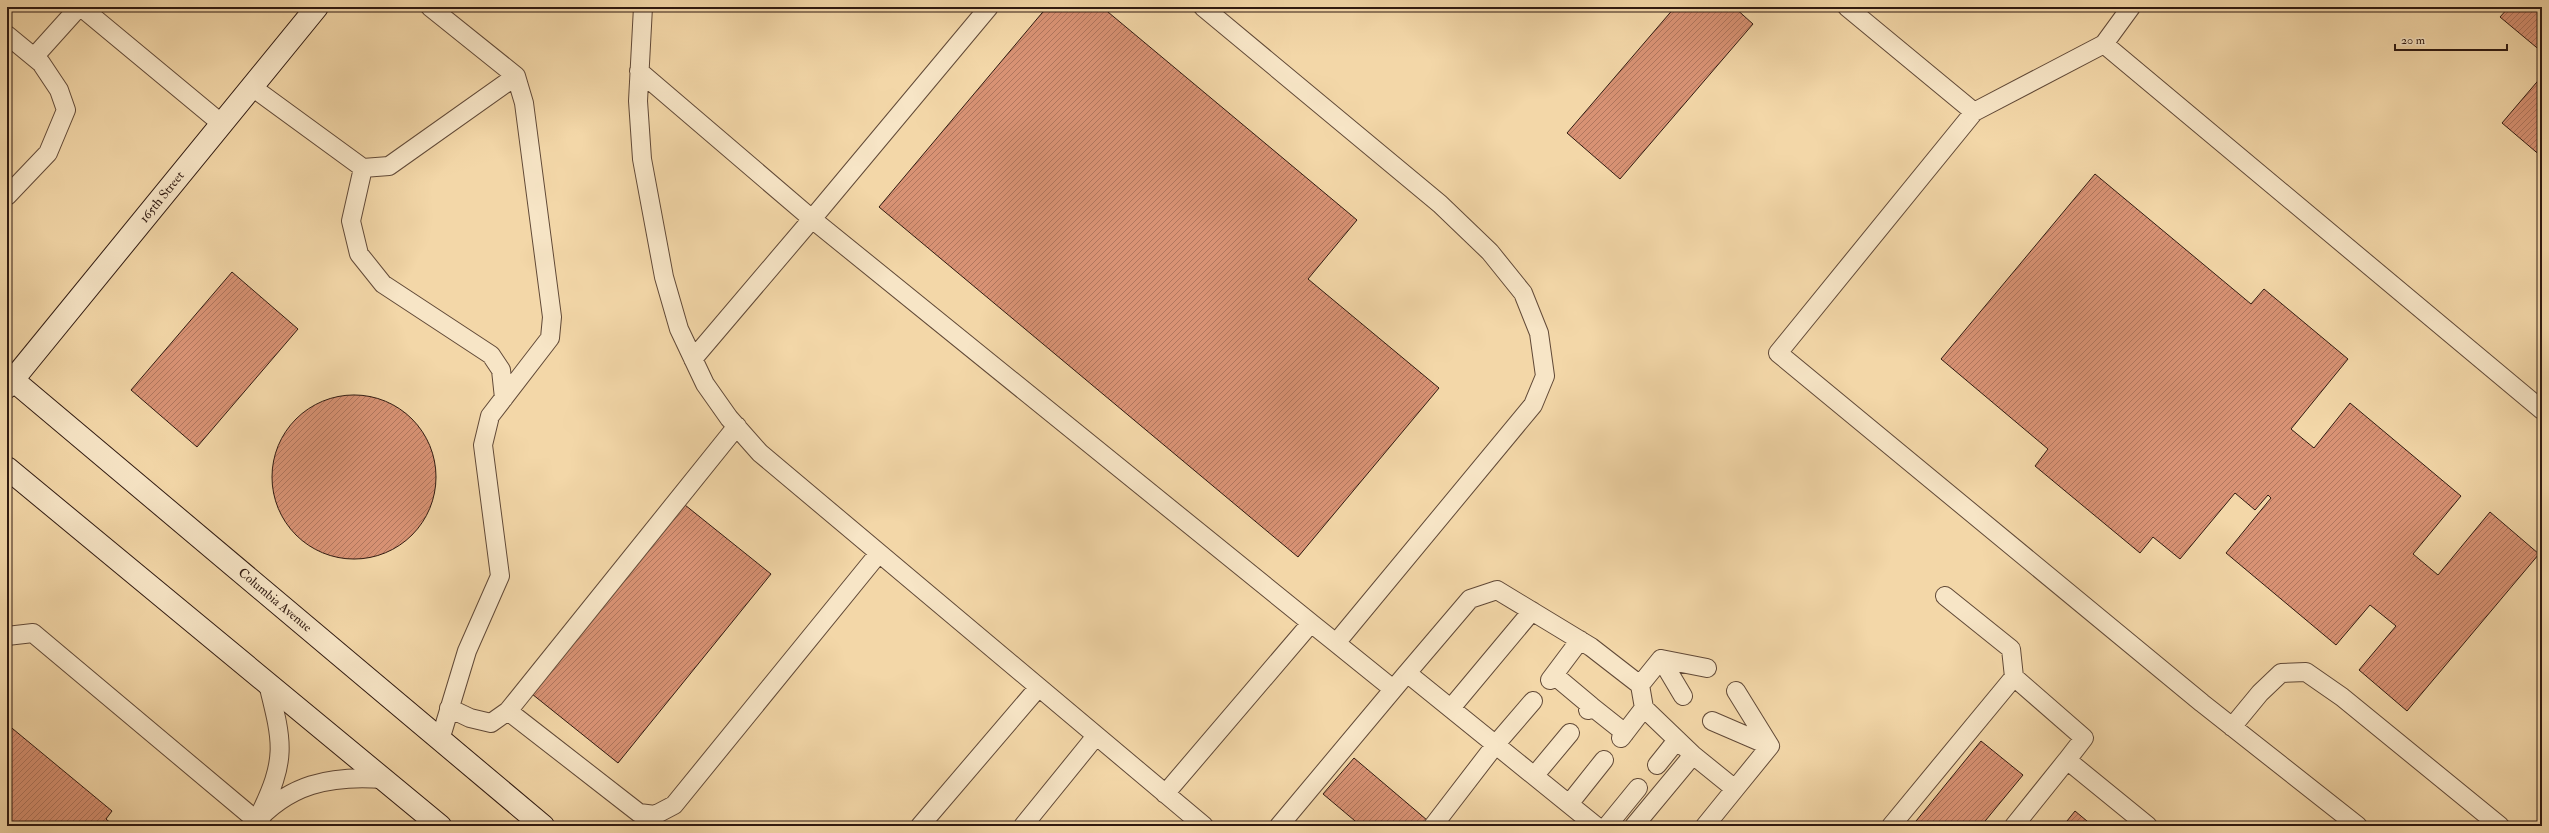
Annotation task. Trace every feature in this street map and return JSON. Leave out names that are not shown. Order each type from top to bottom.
[{"type":"street","name":"165th Street","points":[[9,380],[222,124],[317,7]]},
{"type":"street","name":"Columbia Avenue","points":[[9,380],[542,826]]},
{"type":"street","points":[[7,468],[440,826]]},
{"type":"lane","points":[[430,7],[516,76],[524,103],[552,318],[550,338],[490,416],[483,445],[500,576],[467,651],[440,740]]},
{"type":"lane","points":[[643,7],[639,71],[642,159],[666,284],[679,329],[705,384],[760,453],[1204,826]]},
{"type":"lane","points":[[693,359],[989,7]]},
{"type":"lane","points":[[1203,7],[1440,204],[1484,247],[1523,293],[1539,333],[1545,376],[1533,405],[1336,643]]},
{"type":"lane","points":[[1847,7],[1974,112]]},
{"type":"lane","points":[[2131,7],[2104,44],[1974,112],[1778,353],[2232,726],[2358,826]]},
{"type":"lane","points":[[34,57],[86,9],[222,124]]},
{"type":"lane","points":[[7,35],[41,63],[59,90],[66,110],[48,154],[7,196]]},
{"type":"lane","points":[[2104,44],[2542,410]]},
{"type":"lane","points":[[639,71],[812,219],[1393,689]]},
{"type":"lane","points":[[252,87],[363,168],[389,166],[516,76]]},
{"type":"lane","points":[[363,168],[351,220],[359,254],[383,284],[491,355],[501,370],[504,398]]},
{"type":"lane","points":[[450,708],[470,718],[491,723],[508,711],[737,426]]},
{"type":"lane","points":[[508,711],[639,813],[655,815],[674,806],[879,553]]},
{"type":"lane","points":[[1279,826],[1470,599],[1497,590],[1580,640],[1640,685],[1644,708],[1692,755],[1735,789]]},
{"type":"lane","points":[[1945,596],[2011,649],[2014,677],[2084,738],[2014,826]]},
{"type":"lane","points":[[1451,708],[1532,611]]},
{"type":"lane","points":[[1165,794],[1312,623]]},
{"type":"lane","points":[[7,636],[33,633],[257,824]]},
{"type":"lane","points":[[1580,640],[1552,678],[1623,735],[1644,708]]},
{"type":"lane","points":[[1640,685],[1661,659]]},
{"type":"lane","points":[[1661,659],[1707,668]]},
{"type":"lane","points":[[1661,659],[1683,696]]},
{"type":"lane","points":[[2232,726],[2260,693],[2281,673],[2306,672],[2342,697],[2500,826]]},
{"type":"lane","points":[[1407,673],[1535,775],[1596,826]]},
{"type":"lane","points":[[1891,826],[2014,677]]},
{"type":"lane","points":[[257,824],[274,787],[279,767],[281,743],[268,684]]},
{"type":"lane","points":[[920,826],[1038,688]]},
{"type":"lane","points":[[1736,691],[1770,746]]},
{"type":"lane","points":[[1433,826],[1496,744],[1533,701]]},
{"type":"lane","points":[[1712,721],[1770,746]]},
{"type":"lane","points":[[1535,775],[1570,733]]},
{"type":"lane","points":[[1023,826],[1096,736]]},
{"type":"lane","points":[[1657,765],[1677,740]]},
{"type":"lane","points":[[1704,826],[1770,746]]},
{"type":"lane","points":[[1634,826],[1692,755]]},
{"type":"lane","points":[[1569,804],[1604,760]]},
{"type":"lane","points":[[2067,760],[2148,826]]},
{"type":"lane","points":[[257,824],[287,797],[304,787],[329,779],[351,776],[383,779]]},
{"type":"lane","points":[[1607,826],[1638,788]]},
{"type":"building","points":[[1047,7],[1102,7],[1357,220],[1308,279],[1439,388],[1298,557],[879,207]]},
{"type":"building","points":[[1675,7],[1734,7],[1753,24],[1620,179],[1567,133]]},
{"type":"building","points":[[2509,7],[2542,7],[2542,52],[2500,17]]},
{"type":"building","points":[[2542,76],[2542,157],[2502,123]]},
{"type":"building","points":[[2095,174],[2251,304],[2264,289],[2348,359],[2291,429],[2314,448],[2350,403],[2461,496],[2413,554],[2438,575],[2490,512],[2539,554],[2407,711],[2359,670],[2396,626],[2370,605],[2336,645],[2226,553],[2271,498],[2268,495],[2255,510],[2235,493],[2180,559],[2153,537],[2140,553],[2035,466],[2048,449],[1941,359]]},
{"type":"building","points":[[232,272],[298,329],[197,447],[131,390]]},
{"type":"building","points":[[346,395],[362,395],[378,398],[393,404],[406,413],[418,425],[427,438],[433,453],[436,477],[435,493],[427,516],[418,529],[406,541],[393,550],[378,556],[362,559],[346,559],[330,556],[315,550],[302,541],[290,529],[281,516],[275,501],[272,485],[272,469],[275,453],[281,438],[290,425],[302,413],[315,404],[330,398]]},
{"type":"building","points":[[685,505],[771,574],[618,763],[532,694]]},
{"type":"building","points":[[7,724],[112,811],[106,819],[114,826],[7,826]]},
{"type":"building","points":[[1981,741],[2023,775],[1981,826],[1912,826]]},
{"type":"building","points":[[1354,758],[1434,826],[1361,826],[1323,794]]},
{"type":"building","points":[[2075,811],[2093,826],[2063,826]]}]
